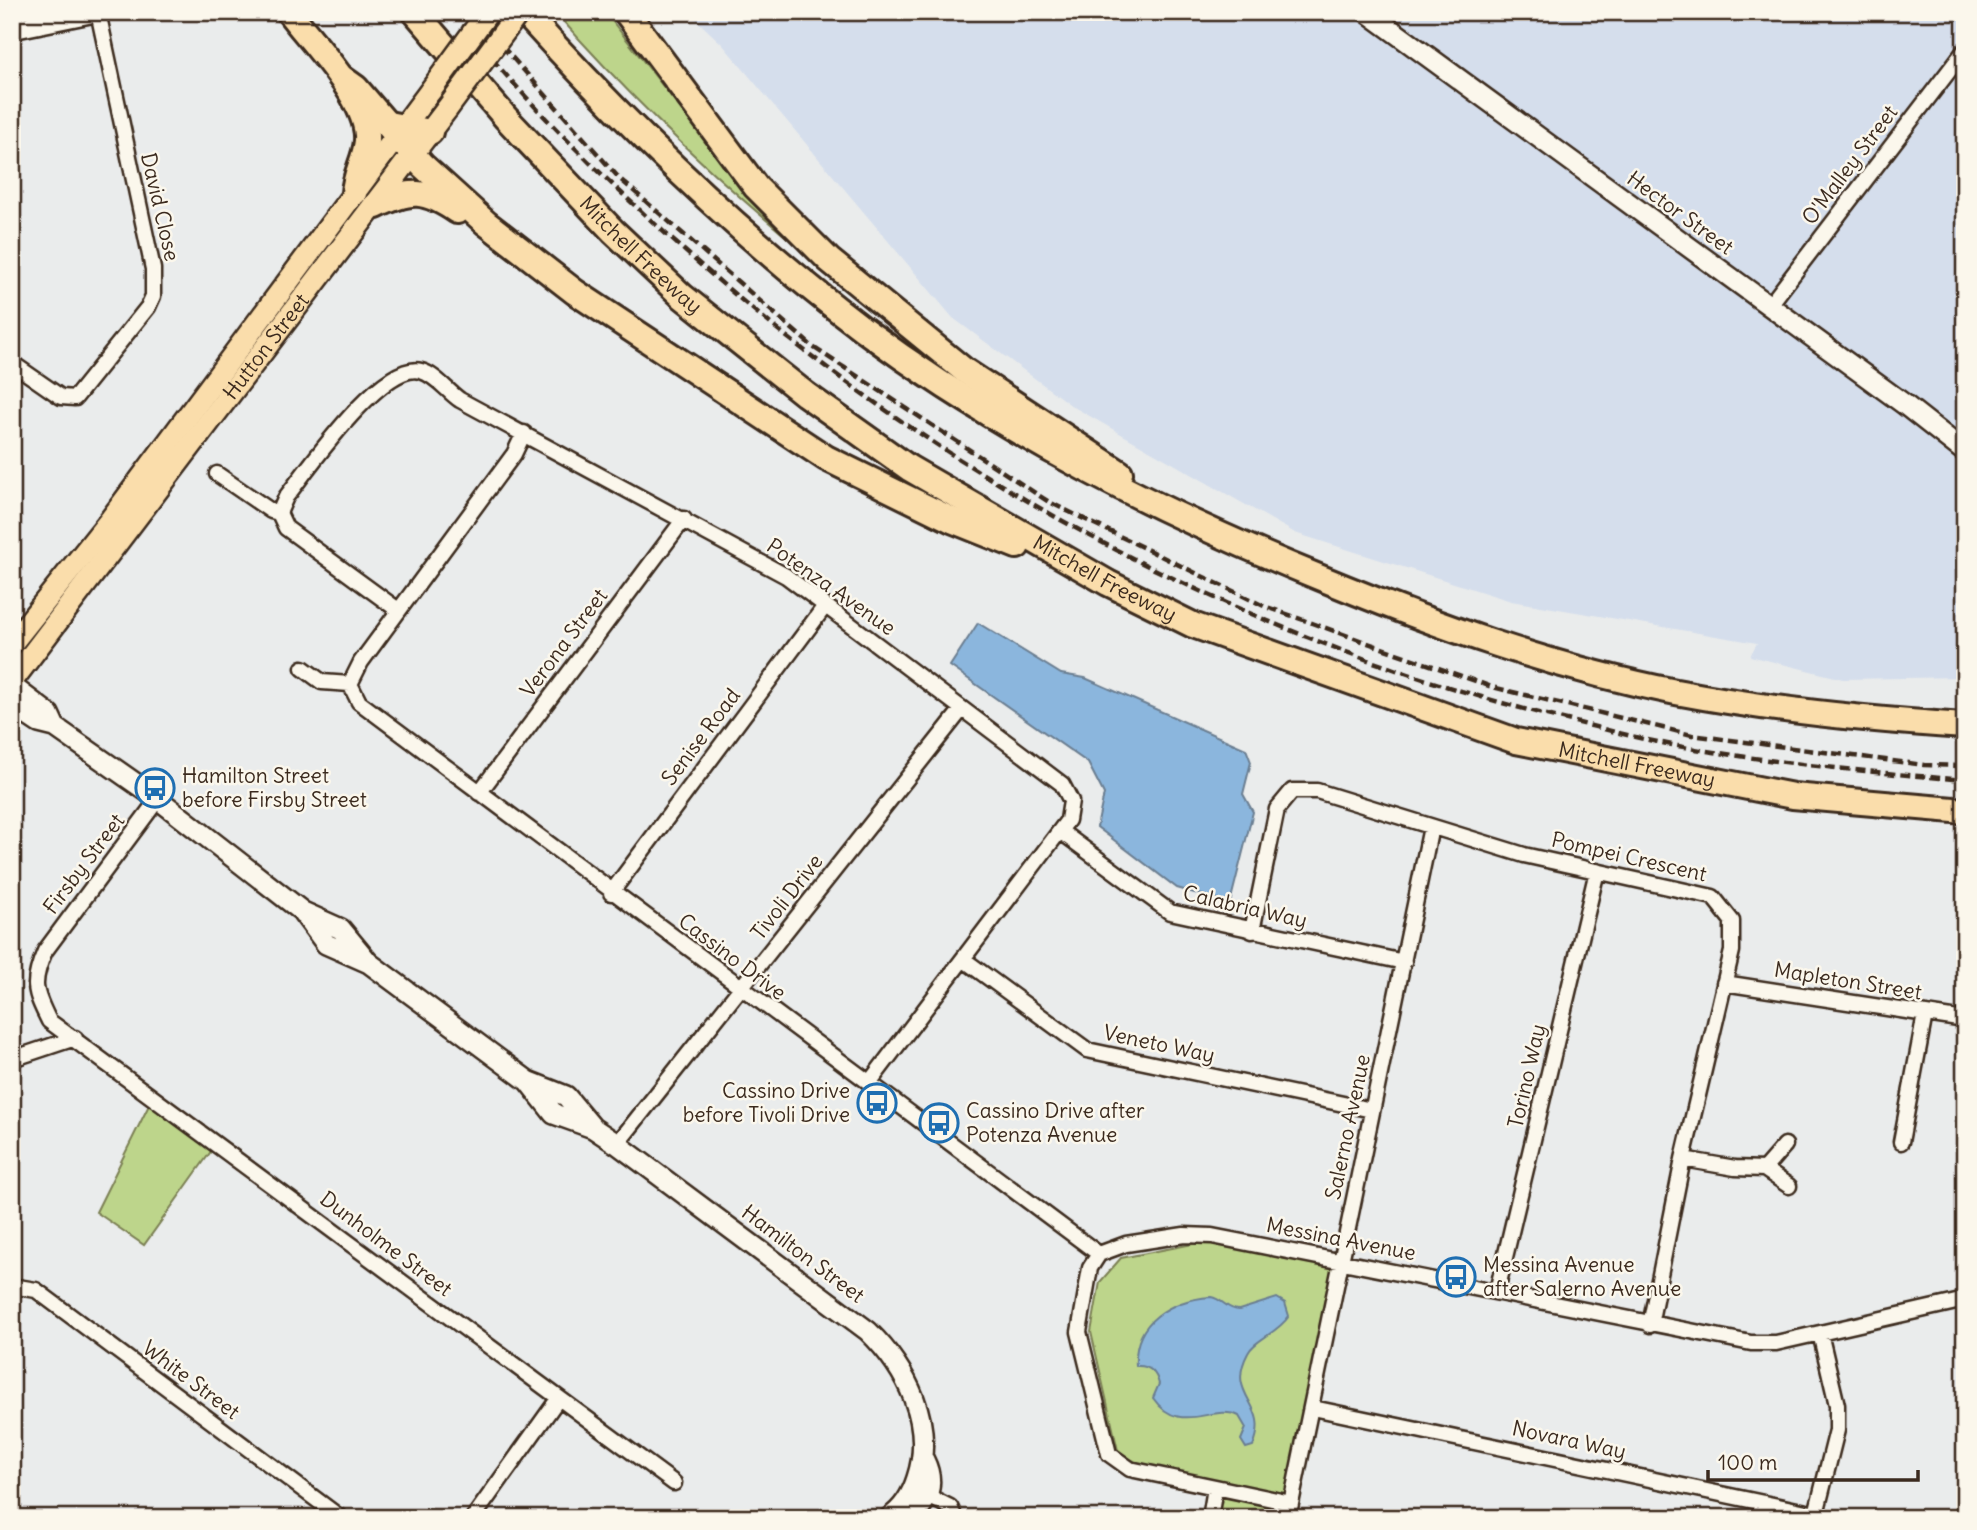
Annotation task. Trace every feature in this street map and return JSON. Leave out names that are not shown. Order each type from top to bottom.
[{"type":"highway","points":[[289,12],[342,78],[366,125],[364,157],[355,175],[365,199],[425,193],[471,221],[486,223]]},
{"type":"highway","name":"Mitchell Freeway","points":[[415,12],[506,118],[613,231],[682,296],[804,394],[909,468],[1108,583],[1193,625],[1516,741],[1793,796],[1965,811]]},
{"type":"highway","points":[[521,12],[662,158],[754,240],[863,328],[1017,432],[1097,477],[1205,529],[1370,598],[1548,660],[1674,692],[1794,710],[1965,726]]},
{"type":"highway","points":[[626,12],[756,187],[829,260],[965,371],[1205,529]]},
{"type":"highway","points":[[342,78],[406,127],[414,154],[422,165],[486,223],[575,292],[826,458],[952,520],[1108,583]]},
{"type":"main road","name":"Hutton Street","points":[[12,683],[365,199],[406,127],[488,12]]},
{"type":"main road","name":"Hutton Street","points":[[406,127],[447,109],[521,12]]},
{"type":"main road","name":"Hutton Street","points":[[12,643],[365,199],[414,154]]},
{"type":"street","points":[[12,29],[96,12]]},
{"type":"street","name":"David Close","points":[[12,363],[61,397],[75,398],[138,321],[153,296],[153,269],[96,12]]},
{"type":"street","name":"Hector Street","points":[[1367,12],[1965,452]]},
{"type":"street","name":"O'Malley Street","points":[[1769,306],[1965,50]]},
{"type":"street","name":"Potenza Avenue","points":[[279,513],[286,497],[358,406],[407,371],[421,370],[460,400],[786,576],[1062,784],[1072,801],[1068,820],[869,1083]]},
{"type":"street","points":[[303,668],[322,682],[350,684],[361,662],[398,610],[514,454],[524,433]]},
{"type":"street","points":[[218,474],[271,511],[279,513],[286,528],[398,610]]},
{"type":"street","name":"Verona Street","points":[[479,793],[684,519]]},
{"type":"street","name":"Senise Road","points":[[611,893],[825,606]]},
{"type":"street","name":"Hamilton Street","points":[[12,683],[50,713],[55,727]]},
{"type":"street","name":"Cassino Drive","points":[[350,684],[359,702],[611,893],[1099,1254]]},
{"type":"street","name":"Hamilton Street","points":[[12,705],[39,723],[55,727],[158,799],[303,912],[341,929],[369,963],[528,1081],[566,1096],[593,1128],[867,1331],[887,1350],[901,1370],[918,1412],[924,1460],[920,1492],[908,1518]]},
{"type":"street","name":"Tivoli Drive","points":[[617,1144],[962,709]]},
{"type":"street","name":"Pompei Crescent","points":[[1252,931],[1277,809],[1292,791],[1317,791],[1524,855],[1713,898],[1732,921],[1732,951],[1683,1159],[1650,1325]]},
{"type":"street","name":"Firsby Street","points":[[36,994],[35,974],[45,951],[158,799]]},
{"type":"street","name":"Salerno Avenue","points":[[1290,1511],[1431,827]]},
{"type":"street","name":"Calabria Way","points":[[1060,831],[1170,912],[1404,962]]},
{"type":"street","name":"Torino Way","points":[[1497,1291],[1597,871]]},
{"type":"street","name":"Veneto Way","points":[[963,959],[1087,1050],[1372,1110]]},
{"type":"street","name":"Mapleton Street","points":[[1724,984],[1965,1020]]},
{"type":"street","name":"Dunholme Street","points":[[36,994],[50,1021],[674,1483]]},
{"type":"street","points":[[1901,1142],[1925,1014]]},
{"type":"street","points":[[12,1059],[75,1038]]},
{"type":"street","points":[[1764,1169],[1785,1145]]},
{"type":"street","points":[[1683,1159],[1735,1168],[1764,1169],[1789,1186]]},
{"type":"street","name":"Messina Avenue","points":[[1099,1254],[1125,1244],[1184,1235],[1212,1236],[1751,1343],[1776,1343],[1965,1300]]},
{"type":"street","points":[[1099,1254],[1090,1268],[1085,1286],[1079,1332],[1110,1454],[1130,1469],[1215,1488],[1290,1511]]},
{"type":"street","name":"White Street","points":[[12,1286],[36,1290],[341,1518]]},
{"type":"street","points":[[1816,1516],[1837,1430],[1837,1405],[1820,1333]]},
{"type":"street","points":[[473,1518],[558,1399]]},
{"type":"street","name":"Novara Way","points":[[1313,1408],[1816,1516]]},
{"type":"street","points":[[1210,1518],[1215,1488]]},
{"type":"street","points":[[920,1492],[950,1507],[956,1518]]},
{"type":"street","name":"Hamilton Street","points":[[889,1518],[920,1492]]},
{"type":"shaded area","points":[[688,12],[1965,12],[1965,677],[1843,679],[1750,656],[1757,643],[1511,601],[1295,533],[1072,406],[953,318],[722,44]]},
{"type":"green space","points":[[555,12],[605,12],[734,177],[809,256],[677,139]]},
{"type":"green space","points":[[150,1103],[212,1150],[144,1245],[96,1212]]},
{"type":"green space","points":[[1203,1242],[1340,1267],[1291,1499],[1159,1471],[1119,1455],[1091,1332],[1100,1282],[1121,1258]]},
{"type":"green space","points":[[1222,1494],[1292,1508],[1289,1518],[1216,1518]]},
{"type":"water","points":[[978,623],[1061,674],[1085,678],[1246,749],[1251,762],[1243,794],[1253,812],[1230,903],[1177,888],[1097,827],[1104,794],[1088,763],[950,666]]},
{"type":"water","points":[[1211,1297],[1239,1310],[1277,1298],[1285,1303],[1289,1316],[1251,1348],[1242,1368],[1244,1391],[1257,1419],[1253,1446],[1246,1448],[1241,1440],[1246,1428],[1239,1416],[1229,1413],[1196,1417],[1174,1415],[1163,1409],[1153,1398],[1159,1384],[1154,1372],[1136,1366],[1141,1337],[1157,1316],[1182,1303]]},
{"type":"railway","points":[[454,12],[507,76],[593,166],[685,251],[782,333],[884,409],[991,479],[1101,542],[1215,598],[1332,647],[1452,688],[1575,722],[1678,746],[1749,757],[1965,780]]},
{"type":"railway","points":[[472,12],[620,179],[813,347],[1049,502],[1264,606],[1492,687],[1692,735],[1924,765],[1965,766]]},
{"type":"place","name":"Hamilton Street before Firsby Street","points":[[155,788]]},
{"type":"place","name":"Cassino Drive before Tivoli Drive","points":[[877,1103]]},
{"type":"place","name":"Cassino Drive after Potenza Avenue","points":[[939,1123]]},
{"type":"place","name":"Messina Avenue after Salerno Avenue","points":[[1456,1277]]}]
